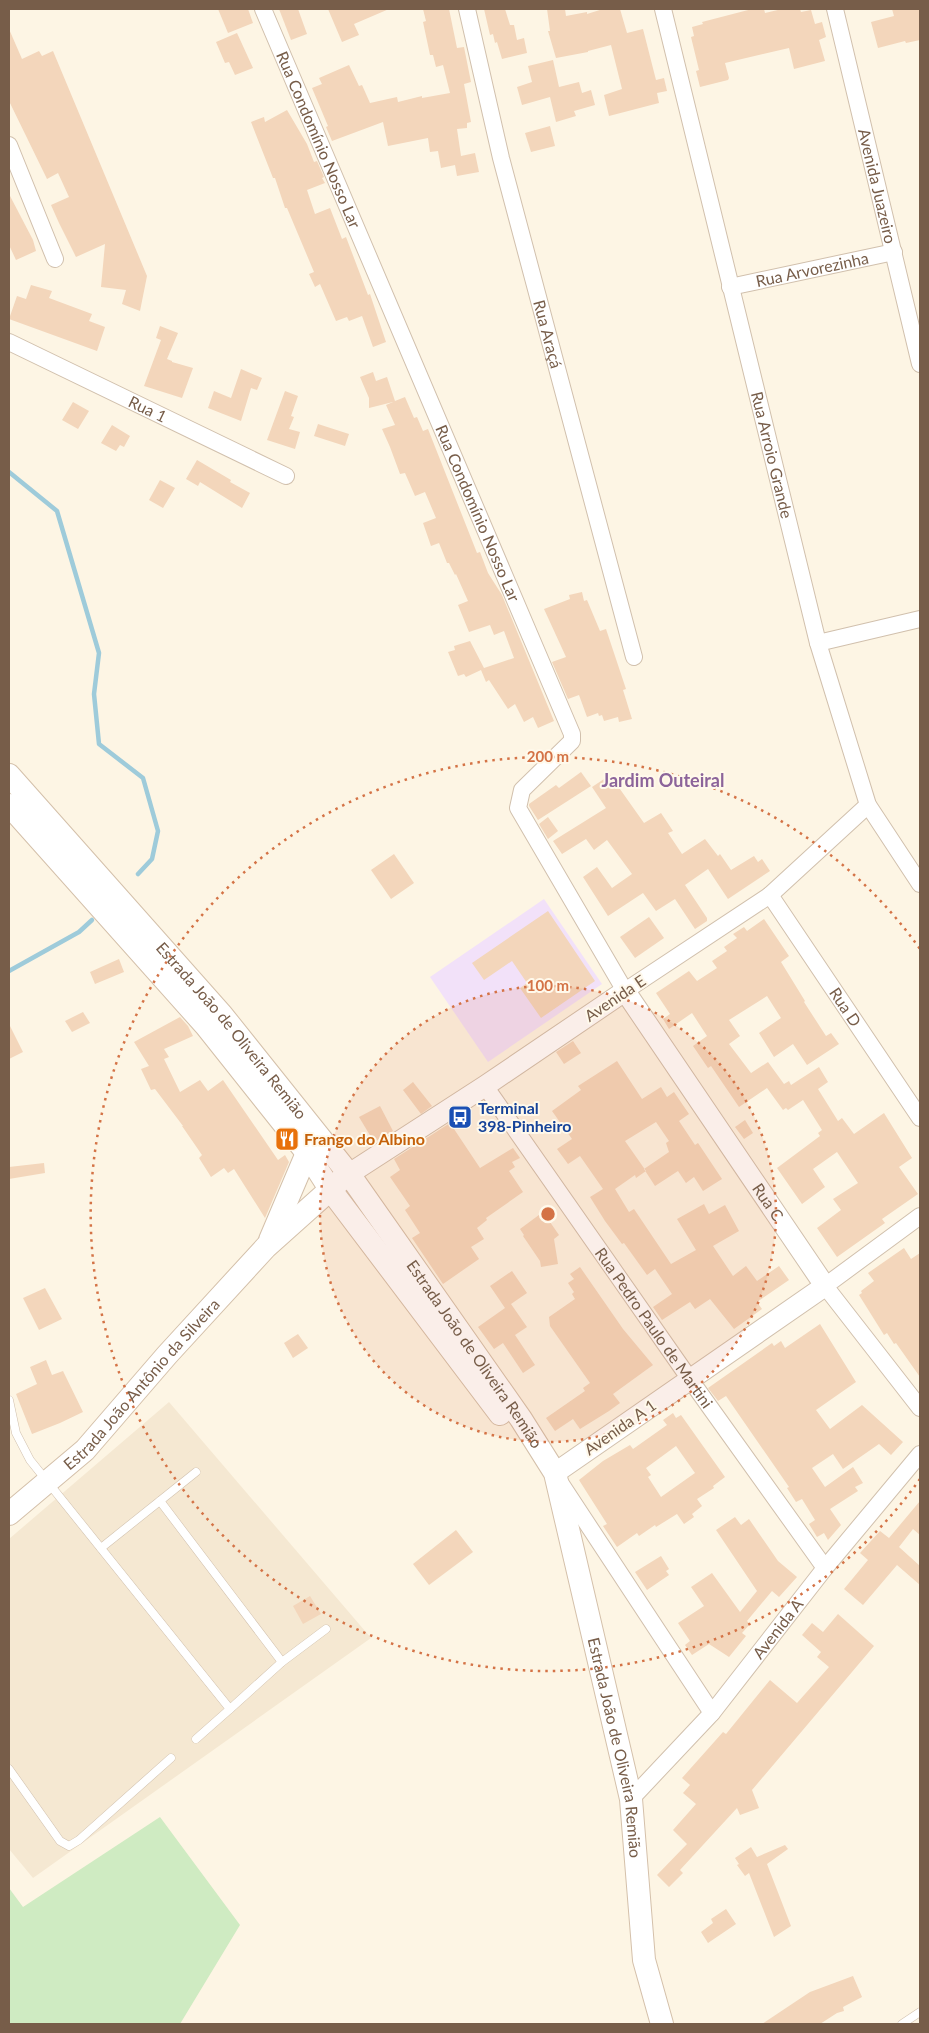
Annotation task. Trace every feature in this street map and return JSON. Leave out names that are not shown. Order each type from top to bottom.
[{"type":"main road","name":"Estrada João de Oliveira Remião","points":[[9,775],[222,1015],[349,1174],[521,1419],[555,1473],[630,1799],[644,1960],[662,2024]]},
{"type":"main road","name":"Estrada João de Oliveira Remião","points":[[9,805],[206,1026],[307,1153],[330,1189],[510,1428],[555,1473]]},
{"type":"main road","points":[[307,1153],[315,1151],[324,1152],[349,1174]]},
{"type":"main road","name":"Estrada João Antônio da Silveira","points":[[266,1247],[307,1153]]},
{"type":"main road","name":"Estrada João Antônio da Silveira","points":[[9,1514],[85,1450],[167,1355],[266,1247],[349,1174]]},
{"type":"street","name":"Rua Condomínio Nosso Lar","points":[[263,9],[572,734],[572,741],[522,790],[518,808],[625,991]]},
{"type":"street","name":"Rua Araçá","points":[[467,9],[501,158],[634,657]]},
{"type":"street","name":"Rua Arroio Grande","points":[[663,9],[818,643],[868,805],[920,884]]},
{"type":"street","name":"Avenida Juazeiro","points":[[835,9],[920,364]]},
{"type":"street","points":[[9,145],[55,259]]},
{"type":"street","name":"Rua Arvorezinha","points":[[730,287],[894,252]]},
{"type":"street","name":"Rua 1","points":[[9,342],[286,476]]},
{"type":"street","points":[[818,643],[920,619]]},
{"type":"street","name":"Avenida E","points":[[349,1174],[485,1086],[770,895],[868,805]]},
{"type":"street","name":"Rua D","points":[[770,895],[920,1118]]},
{"type":"street","name":"Rua C","points":[[625,991],[824,1286],[920,1408]]},
{"type":"street","name":"Rua Pedro Paulo de Martini","points":[[485,1086],[825,1568]]},
{"type":"street","name":"Avenida A 1","points":[[555,1473],[824,1286],[920,1216]]},
{"type":"street","name":"Avenida A","points":[[630,1799],[712,1713],[825,1568],[920,1454]]},
{"type":"street","points":[[555,1473],[712,1713]]},
{"type":"lane","points":[[9,1400],[16,1433],[30,1460],[230,1709]]},
{"type":"lane","points":[[101,1548],[196,1472]]},
{"type":"lane","points":[[160,1501],[282,1662]]},
{"type":"lane","points":[[196,1739],[282,1662],[326,1629]]},
{"type":"lane","points":[[9,1769],[60,1841],[69,1846],[79,1840],[171,1758]]},
{"type":"lane","points":[[902,2024],[920,2012]]},
{"type":"shaded area","points":[[544,899],[602,984],[488,1062],[430,977]]},
{"type":"shaded area","points":[[169,1402],[371,1638],[33,1878],[9,1849],[9,1539]]},
{"type":"green space","points":[[160,1817],[240,1925],[180,2024],[9,2024],[9,1888],[23,1907]]},
{"type":"building","points":[[218,9],[248,9],[253,23],[228,33]]},
{"type":"building","points":[[279,9],[298,9],[307,34],[291,40]]},
{"type":"building","points":[[328,9],[389,9],[354,24],[359,35],[342,42]]},
{"type":"building","points":[[423,9],[449,9],[457,48],[464,47],[471,82],[464,84],[471,122],[467,123],[467,128],[457,129],[461,156],[475,153],[479,172],[457,176],[455,165],[441,168],[438,151],[430,152],[428,138],[388,146],[383,122],[332,141],[326,127],[328,126],[312,88],[322,84],[319,78],[349,65],[359,86],[362,85],[370,103],[397,97],[398,102],[422,96],[422,98],[450,93],[443,65],[436,67],[433,55],[430,55],[423,22],[426,21]]},
{"type":"building","points":[[484,9],[505,9],[510,25],[514,25],[517,40],[524,38],[527,53],[502,59],[493,34],[490,35]]},
{"type":"building","points":[[547,9],[565,9],[566,16],[587,12],[587,14],[603,9],[620,9],[627,33],[643,29],[656,80],[664,78],[667,91],[657,93],[659,103],[609,116],[604,95],[622,89],[611,45],[588,52],[556,58],[548,31],[550,31]]},
{"type":"building","points":[[752,9],[764,9],[765,13],[782,9],[800,9],[801,12],[811,10],[815,24],[822,22],[826,37],[819,40],[825,61],[794,69],[789,48],[725,63],[728,80],[700,87],[696,71],[699,70],[691,37],[694,36],[692,27],[703,24],[702,22]]},
{"type":"building","points":[[892,9],[920,9],[920,40],[906,43],[905,41],[878,48],[871,22],[894,16]]},
{"type":"building","points":[[9,29],[22,59],[39,51],[42,56],[53,51],[147,276],[140,311],[122,304],[126,290],[101,287],[105,244],[76,257],[59,223],[51,205],[69,197],[58,173],[47,179],[9,101]]},
{"type":"building","points":[[237,33],[253,68],[235,75],[229,62],[225,63],[216,42]]},
{"type":"building","points":[[553,60],[559,87],[579,82],[582,93],[591,90],[595,105],[574,111],[576,116],[556,122],[550,97],[522,105],[517,87],[532,82],[528,66]]},
{"type":"building","points":[[287,110],[307,144],[314,162],[317,161],[324,177],[322,178],[325,183],[307,190],[315,214],[330,208],[342,239],[346,237],[368,295],[370,294],[386,342],[373,347],[362,316],[349,321],[347,317],[336,321],[320,284],[315,287],[309,274],[314,272],[287,208],[285,208],[275,178],[273,178],[251,122],[264,117],[265,122]]},
{"type":"building","points":[[550,126],[555,146],[531,152],[525,133]]},
{"type":"building","points":[[9,194],[33,240],[36,251],[16,260],[9,245]]},
{"type":"building","points":[[31,285],[52,291],[49,298],[92,314],[89,321],[105,327],[97,351],[9,319],[17,296],[26,299]]},
{"type":"building","points":[[160,326],[178,333],[167,359],[193,368],[182,398],[144,386],[161,340],[156,338]]},
{"type":"building","points":[[241,369],[262,378],[257,390],[251,388],[241,421],[208,408],[214,391],[231,398]]},
{"type":"building","points":[[373,372],[376,381],[387,377],[395,401],[405,397],[414,418],[417,417],[423,431],[428,429],[477,553],[480,552],[488,573],[502,595],[554,721],[538,728],[533,717],[524,722],[515,704],[508,709],[489,680],[486,682],[481,670],[466,677],[464,674],[458,676],[448,652],[455,650],[454,646],[470,641],[484,668],[514,658],[504,631],[494,635],[490,625],[469,632],[458,605],[468,601],[456,574],[449,563],[447,563],[439,543],[431,546],[423,523],[436,518],[425,492],[415,496],[405,473],[400,474],[382,429],[395,425],[386,405],[393,402],[369,408],[369,398],[360,377]]},
{"type":"building","points":[[285,391],[298,396],[291,416],[294,417],[289,429],[300,432],[295,449],[267,440]]},
{"type":"building","points":[[73,402],[89,411],[78,429],[62,420]]},
{"type":"building","points":[[318,424],[349,434],[345,446],[314,436]]},
{"type":"building","points":[[112,425],[130,436],[124,447],[120,445],[116,451],[101,443]]},
{"type":"building","points":[[197,460],[250,493],[242,508],[200,482],[198,486],[186,479]]},
{"type":"building","points":[[160,480],[175,488],[163,508],[149,500]]},
{"type":"building","points":[[582,592],[584,601],[587,600],[600,631],[606,629],[626,689],[623,690],[632,719],[619,722],[618,717],[604,721],[602,715],[599,716],[598,713],[587,717],[579,695],[568,699],[552,662],[566,657],[544,609],[570,599],[569,595]]},
{"type":"building","points":[[581,772],[591,786],[538,820],[529,804],[556,785],[559,788]]},
{"type":"building","points":[[610,775],[644,823],[661,813],[673,831],[668,833],[682,854],[705,839],[718,856],[720,854],[731,870],[754,856],[758,862],[762,859],[770,871],[728,899],[708,869],[685,885],[707,918],[707,921],[695,929],[675,899],[656,911],[643,893],[608,916],[583,877],[597,867],[612,888],[632,874],[607,840],[594,850],[586,839],[562,854],[553,841],[606,808],[592,787]]},
{"type":"building","points":[[548,817],[558,831],[548,839],[539,824]]},
{"type":"building","points":[[394,854],[414,883],[391,899],[371,870]]},
{"type":"building","points":[[548,911],[595,981],[541,1018],[520,988],[527,983],[512,961],[484,980],[472,963]]},
{"type":"building","points":[[649,917],[664,938],[635,958],[620,937]]},
{"type":"building","points":[[764,919],[789,956],[781,962],[804,1002],[826,1036],[831,1033],[839,1044],[807,1065],[793,1044],[774,1057],[759,1033],[781,1018],[767,996],[729,1020],[740,1036],[729,1044],[751,1073],[768,1062],[784,1084],[789,1081],[791,1085],[819,1067],[828,1082],[818,1089],[838,1121],[842,1118],[854,1134],[884,1113],[912,1158],[899,1167],[918,1194],[882,1219],[885,1223],[837,1257],[817,1228],[841,1210],[833,1199],[858,1183],[837,1152],[813,1169],[825,1187],[802,1204],[777,1168],[820,1136],[818,1133],[822,1130],[803,1100],[788,1110],[786,1108],[783,1110],[767,1088],[739,1107],[711,1066],[708,1068],[693,1046],[707,1036],[692,1013],[669,1029],[663,1019],[670,1014],[656,993],[689,971],[697,981],[717,968],[712,961],[727,951],[724,947],[737,938],[733,934],[744,927],[747,931]]},
{"type":"building","points":[[119,959],[124,972],[95,984],[90,972]]},
{"type":"building","points":[[83,1012],[90,1023],[72,1032],[65,1021]]},
{"type":"building","points":[[180,1017],[188,1026],[193,1036],[164,1049],[169,1057],[164,1059],[180,1092],[200,1080],[208,1091],[223,1080],[278,1160],[285,1155],[289,1162],[265,1218],[234,1169],[228,1173],[224,1168],[211,1177],[199,1158],[202,1155],[155,1089],[151,1090],[141,1069],[149,1066],[134,1042]]},
{"type":"building","points":[[9,1024],[23,1052],[9,1059]]},
{"type":"building","points":[[573,1041],[581,1053],[564,1064],[556,1052]]},
{"type":"building","points":[[617,1061],[642,1099],[661,1087],[667,1097],[674,1092],[689,1114],[679,1121],[695,1145],[698,1143],[722,1179],[703,1191],[694,1177],[686,1183],[678,1171],[655,1186],[646,1171],[636,1178],[635,1175],[615,1189],[629,1212],[634,1209],[671,1264],[696,1250],[677,1219],[704,1204],[709,1214],[725,1205],[739,1231],[713,1246],[733,1276],[746,1266],[757,1281],[779,1266],[789,1280],[757,1302],[762,1309],[734,1329],[710,1299],[695,1309],[690,1302],[662,1320],[653,1307],[672,1294],[655,1269],[647,1275],[605,1221],[590,1197],[603,1189],[580,1156],[568,1164],[557,1149],[572,1139],[552,1111],[581,1090],[578,1086]],"holes":[[[656,1122],[669,1141],[666,1143],[669,1152],[644,1169],[625,1141]]]},
{"type":"building","points":[[413,1082],[432,1106],[421,1114],[403,1090]]},
{"type":"building","points":[[380,1106],[393,1131],[374,1142],[359,1117]]},
{"type":"building","points":[[745,1120],[753,1133],[744,1139],[735,1127]]},
{"type":"building","points":[[450,1123],[480,1168],[513,1148],[520,1158],[512,1162],[515,1167],[509,1171],[523,1192],[486,1218],[487,1220],[477,1228],[484,1239],[471,1247],[479,1259],[443,1284],[412,1238],[420,1233],[405,1210],[410,1206],[390,1177],[400,1170],[394,1159]]},
{"type":"building","points":[[44,1163],[45,1173],[9,1179],[9,1167]]},
{"type":"building","points":[[543,1212],[559,1235],[554,1239],[558,1264],[541,1267],[540,1261],[520,1229]]},
{"type":"building","points":[[904,1248],[911,1259],[920,1253],[920,1377],[896,1343],[894,1344],[887,1333],[884,1335],[859,1295],[862,1293],[861,1291],[874,1281],[868,1273]]},
{"type":"building","points":[[580,1267],[623,1329],[653,1365],[613,1394],[620,1403],[609,1411],[580,1429],[573,1419],[555,1431],[546,1418],[585,1391],[583,1388],[590,1383],[550,1326],[549,1317],[575,1299],[572,1294],[574,1292],[568,1283],[574,1279],[570,1274]]},
{"type":"building","points":[[512,1271],[527,1293],[511,1304],[527,1327],[515,1335],[535,1365],[523,1373],[503,1343],[494,1349],[478,1327],[505,1308],[490,1286]]},
{"type":"building","points":[[45,1288],[62,1319],[39,1330],[23,1298]]},
{"type":"building","points":[[820,1324],[856,1382],[816,1410],[830,1429],[862,1405],[903,1442],[891,1455],[879,1444],[843,1469],[833,1454],[812,1468],[825,1487],[853,1467],[863,1483],[855,1487],[858,1491],[830,1509],[841,1525],[828,1540],[824,1533],[817,1537],[809,1524],[815,1520],[802,1499],[796,1502],[787,1488],[789,1487],[726,1396],[718,1401],[708,1388],[772,1343],[774,1346],[781,1341],[785,1348]]},
{"type":"building","points":[[298,1334],[308,1348],[293,1358],[284,1343]]},
{"type":"building","points":[[46,1360],[52,1375],[63,1371],[83,1412],[32,1434],[16,1394],[37,1384],[30,1367]]},
{"type":"building","points":[[673,1413],[676,1418],[681,1415],[725,1477],[713,1486],[714,1488],[697,1499],[702,1506],[692,1514],[694,1517],[684,1524],[677,1514],[656,1527],[655,1525],[639,1536],[637,1533],[617,1547],[603,1526],[607,1524],[579,1480],[603,1461],[630,1445],[633,1449],[667,1425],[663,1420]],"holes":[[[676,1446],[695,1473],[661,1497],[648,1477],[651,1475],[646,1468]]]},
{"type":"building","points":[[920,1501],[920,1535],[913,1529],[899,1547],[920,1566],[920,1585],[897,1565],[863,1605],[844,1589],[868,1560],[860,1553],[880,1531],[889,1538]]},
{"type":"building","points":[[735,1517],[741,1525],[749,1519],[778,1561],[797,1577],[779,1597],[772,1591],[747,1621],[750,1624],[742,1633],[746,1636],[729,1657],[709,1644],[692,1655],[685,1645],[690,1641],[678,1623],[704,1606],[691,1587],[712,1573],[740,1612],[757,1591],[716,1530]]},
{"type":"building","points":[[456,1530],[473,1552],[429,1585],[413,1564]]},
{"type":"building","points":[[661,1556],[669,1569],[666,1571],[669,1575],[647,1590],[635,1572]]},
{"type":"building","points":[[310,1596],[321,1614],[303,1624],[293,1606]]},
{"type":"building","points":[[838,1614],[874,1646],[752,1790],[759,1808],[740,1815],[737,1808],[680,1870],[683,1873],[669,1887],[657,1875],[687,1844],[673,1830],[696,1804],[683,1793],[690,1785],[682,1778],[723,1732],[726,1734],[770,1680],[797,1703],[829,1667],[817,1657],[821,1652],[802,1635],[812,1623],[823,1632]]},
{"type":"building","points":[[785,1845],[788,1849],[767,1864],[791,1926],[774,1937],[749,1873],[745,1876],[737,1865],[739,1864],[735,1858],[751,1847],[757,1857]]},
{"type":"building","points":[[726,1909],[736,1924],[708,1943],[701,1932],[713,1923],[711,1919]]},
{"type":"building","points":[[853,1976],[862,1997],[843,2007],[844,2011],[837,2013],[820,2024],[762,2024],[810,1992]]},
{"type":"waterway","points":[[9,472],[57,511],[99,653],[94,694],[99,744],[143,778],[158,831],[152,859],[138,874]]},
{"type":"waterway","points":[[9,971],[79,932],[92,920]]},
{"type":"place","name":"Terminal 398-Pinheiro","points":[[460,1117]]},
{"type":"place","name":"Frango do Albino","points":[[287,1139]]},
{"type":"district","name":"Jardim Outeiral","points":[[663,781]]}]
